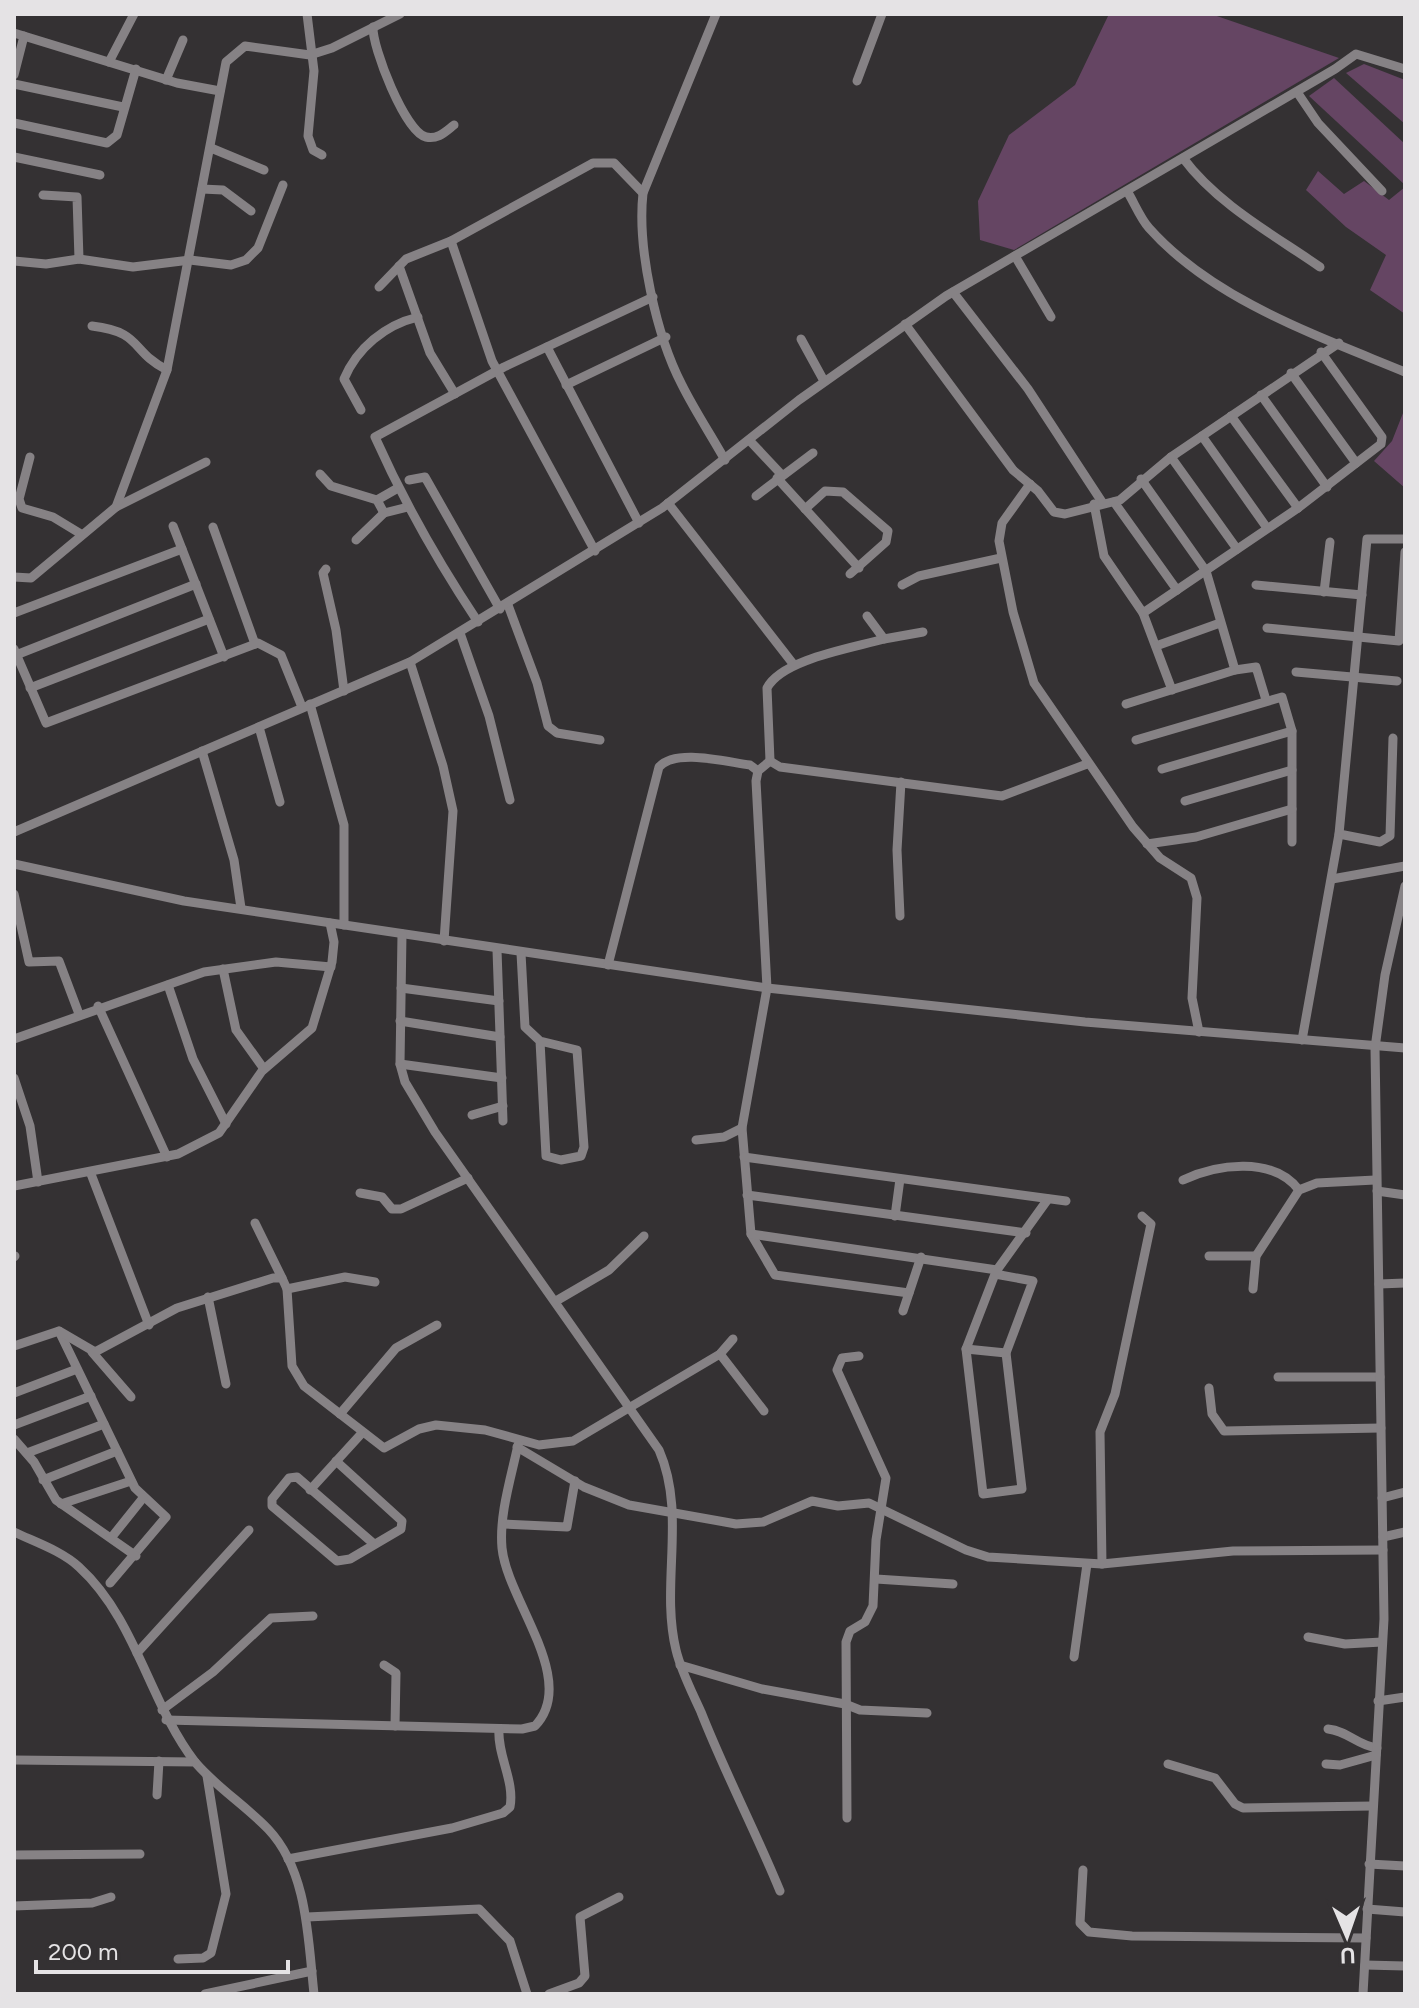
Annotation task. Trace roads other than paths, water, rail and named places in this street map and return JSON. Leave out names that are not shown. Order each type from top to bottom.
[{"type":"street","points":[[109,62],[134,14]]},
{"type":"street","points":[[307,14],[314,71],[308,136],[313,150],[322,155]]},
{"type":"street","points":[[116,507],[167,370],[226,62],[245,46],[310,55],[332,48],[400,14]]},
{"type":"street","points":[[716,14],[643,193],[641,218],[653,297],[681,383],[725,460]]},
{"type":"street","points":[[857,81],[882,14]]},
{"type":"street","points":[[373,27],[372,43],[406,116],[419,132],[426,137],[440,136],[454,125]]},
{"type":"street","points":[[14,75],[19,35],[166,80],[220,91]]},
{"type":"street","points":[[166,80],[183,40]]},
{"type":"street","points":[[14,832],[410,662],[639,523],[750,441],[824,381],[953,292],[1359,53],[1405,69]]},
{"type":"street","points":[[14,123],[107,143],[117,135],[136,69]]},
{"type":"street","points":[[14,84],[123,107]]},
{"type":"street","points":[[1297,92],[1318,123],[1382,191]]},
{"type":"street","points":[[211,148],[264,170]]},
{"type":"street","points":[[14,157],[100,175]]},
{"type":"street","points":[[1183,158],[1194,174],[1234,207],[1320,267]]},
{"type":"street","points":[[379,287],[399,266],[422,249],[451,241],[593,163],[614,163],[643,193]]},
{"type":"street","points":[[14,261],[46,264],[79,259],[133,267],[190,260],[231,265],[246,260],[258,248],[283,185]]},
{"type":"street","points":[[202,189],[223,190],[251,211]]},
{"type":"street","points":[[1127,191],[1147,226],[1190,266],[1303,329],[1405,372]]},
{"type":"street","points":[[43,195],[77,197],[79,259]]},
{"type":"street","points":[[451,241],[497,371],[595,551]]},
{"type":"street","points":[[1015,256],[1051,317]]},
{"type":"street","points":[[399,266],[430,353],[455,394]]},
{"type":"street","points":[[953,292],[1028,389],[1098,503],[1104,556],[1143,613],[1172,690]]},
{"type":"street","points":[[478,622],[437,561],[375,437],[497,371],[653,297]]},
{"type":"street","points":[[361,410],[344,379],[351,362],[386,329],[418,317]]},
{"type":"street","points":[[905,324],[1013,470],[1059,514],[1098,503],[1114,502],[1171,457],[1321,352],[1339,343]]},
{"type":"street","points":[[92,326],[128,334],[153,363],[167,370]]},
{"type":"street","points":[[566,385],[666,337]]},
{"type":"street","points":[[801,339],[824,381]]},
{"type":"street","points":[[547,347],[639,523]]},
{"type":"street","points":[[1143,613],[1298,508],[1381,444],[1382,437],[1321,352]]},
{"type":"street","points":[[1291,373],[1356,463]]},
{"type":"street","points":[[1261,395],[1327,487]]},
{"type":"street","points":[[1231,416],[1298,508]]},
{"type":"street","points":[[1202,436],[1267,528]]},
{"type":"street","points":[[750,441],[854,571],[886,542],[888,531],[843,492],[825,491],[805,509]]},
{"type":"street","points":[[756,496],[813,453]]},
{"type":"street","points":[[30,457],[19,499],[22,508],[53,517],[81,534]]},
{"type":"street","points":[[1171,457],[1237,549]]},
{"type":"street","points":[[14,577],[31,578],[116,507],[206,462]]},
{"type":"street","points":[[320,474],[331,486],[377,500],[384,513]]},
{"type":"street","points":[[409,480],[425,477],[504,607],[537,683],[548,726],[557,733],[600,740]]},
{"type":"street","points":[[1141,479],[1206,571],[1235,670]]},
{"type":"street","points":[[1030,484],[1002,523],[1001,558],[1034,683],[1087,764],[1147,844],[1160,858],[1191,878],[1196,889],[1192,998],[1199,1032]]},
{"type":"street","points":[[377,500],[398,488]]},
{"type":"street","points":[[1114,502],[1177,590]]},
{"type":"street","points":[[668,503],[794,665]]},
{"type":"street","points":[[356,540],[384,513],[408,507]]},
{"type":"street","points":[[173,526],[224,657]]},
{"type":"street","points":[[213,527],[255,644]]},
{"type":"street","points":[[1302,1040],[1339,834],[1367,539],[1405,539]]},
{"type":"street","points":[[1324,592],[1330,542]]},
{"type":"street","points":[[14,613],[182,549]]},
{"type":"street","points":[[1267,628],[1399,641],[1405,552]]},
{"type":"street","points":[[902,585],[919,576],[1001,558]]},
{"type":"street","points":[[326,569],[323,573],[336,630],[344,691]]},
{"type":"street","points":[[196,584],[15,652],[42,719],[48,722],[255,644],[272,648],[281,655],[306,706],[344,825],[344,925]]},
{"type":"street","points":[[1256,585],[1362,595]]},
{"type":"street","points":[[14,607],[25,609]]},
{"type":"street","points":[[867,616],[884,639]]},
{"type":"street","points":[[30,688],[209,619]]},
{"type":"street","points":[[1156,646],[1220,623]]},
{"type":"street","points":[[770,761],[767,688],[778,674],[794,665],[884,639],[923,632]]},
{"type":"street","points":[[460,633],[489,716],[510,800]]},
{"type":"street","points":[[410,662],[453,811],[444,941]]},
{"type":"street","points":[[1126,704],[1235,670],[1256,667],[1266,700]]},
{"type":"street","points":[[1296,672],[1397,681]]},
{"type":"street","points":[[1136,740],[1266,700],[1284,699],[1292,731],[1292,842]]},
{"type":"street","points":[[259,727],[280,802]]},
{"type":"street","points":[[1162,769],[1292,731]]},
{"type":"street","points":[[1339,834],[1380,842],[1390,836],[1393,738]]},
{"type":"street","points":[[202,751],[234,860],[241,908]]},
{"type":"street","points":[[608,965],[659,767],[679,757],[750,765],[758,771]]},
{"type":"street","points":[[770,761],[780,767],[1007,796],[1087,764]]},
{"type":"street","points":[[758,771],[770,761]]},
{"type":"street","points":[[1185,801],[1292,770]]},
{"type":"street","points":[[758,771],[767,988],[742,1128],[751,1234],[775,1275],[909,1293]]},
{"type":"street","points":[[900,916],[897,850],[901,782]]},
{"type":"street","points":[[1147,844],[1196,837],[1292,809]]},
{"type":"street","points":[[14,864],[184,901],[767,988],[1199,1032],[1405,1048]]},
{"type":"street","points":[[1332,879],[1405,866]]},
{"type":"street","points":[[1363,1994],[1382,1642],[1375,1048],[1385,975],[1405,886]]},
{"type":"street","points":[[14,894],[29,962],[59,961],[79,1014]]},
{"type":"street","points":[[14,1186],[91,1174],[129,1162],[167,1157],[209,1140],[226,1124],[264,1069],[312,1028],[331,967],[334,942],[330,923]]},
{"type":"street","points":[[402,934],[400,1064],[419,1108],[630,1406],[664,1463],[673,1515],[672,1616],[680,1665],[780,1891]]},
{"type":"street","points":[[497,950],[503,1121]]},
{"type":"street","points":[[521,953],[525,1027],[540,1041],[577,1050],[584,1147],[581,1156],[554,1160],[546,1156],[540,1041]]},
{"type":"street","points":[[14,1039],[98,1006],[223,969],[276,962],[331,967]]},
{"type":"street","points":[[223,969],[236,1030],[264,1069]]},
{"type":"street","points":[[168,985],[193,1059],[226,1124]]},
{"type":"street","points":[[401,988],[499,1001]]},
{"type":"street","points":[[98,1006],[167,1157]]},
{"type":"street","points":[[400,1021],[500,1037]]},
{"type":"street","points":[[400,1064],[502,1078]]},
{"type":"street","points":[[14,1078],[30,1126],[38,1182]]},
{"type":"street","points":[[472,1115],[503,1106]]},
{"type":"street","points":[[696,1140],[729,1135],[742,1128]]},
{"type":"street","points":[[744,1157],[1066,1201]]},
{"type":"street","points":[[1183,1180],[1206,1170],[1237,1166],[1284,1176],[1299,1190]]},
{"type":"street","points":[[91,1174],[149,1325]]},
{"type":"street","points":[[360,1193],[382,1197],[397,1210],[468,1178]]},
{"type":"street","points":[[895,1216],[900,1179]]},
{"type":"street","points":[[1253,1289],[1256,1256],[1299,1190],[1317,1183],[1375,1180]]},
{"type":"street","points":[[1377,1191],[1405,1195]]},
{"type":"street","points":[[747,1195],[1026,1233]]},
{"type":"street","points":[[751,1234],[921,1257],[996,1272],[1033,1281],[1006,1353],[1022,1489],[983,1494],[966,1349],[996,1272],[1048,1199]]},
{"type":"street","points":[[1102,1564],[1100,1432],[1115,1394],[1138,1274],[1152,1233],[1151,1224],[1142,1216]]},
{"type":"street","points":[[255,1223],[287,1289],[295,1375],[384,1448],[419,1429],[453,1424],[518,1445],[575,1481],[629,1505],[673,1515],[750,1524],[817,1500],[834,1505],[863,1503],[882,1507],[976,1554],[1102,1564],[1233,1551],[1383,1550]]},
{"type":"street","points":[[556,1301],[609,1270],[644,1236]]},
{"type":"street","points":[[1209,1256],[1256,1256]]},
{"type":"street","points":[[903,1311],[921,1257]]},
{"type":"street","points":[[287,1289],[345,1277],[375,1282]]},
{"type":"street","points":[[92,1352],[177,1308],[273,1278],[282,1278]]},
{"type":"street","points":[[1379,1284],[1405,1283]]},
{"type":"street","points":[[208,1297],[226,1384]]},
{"type":"street","points":[[340,1414],[396,1348],[437,1325]]},
{"type":"street","points":[[59,1331],[92,1352],[131,1397]]},
{"type":"street","points":[[14,1346],[59,1331]]},
{"type":"street","points":[[59,1331],[131,1481],[143,1498],[166,1517],[110,1583]]},
{"type":"street","points":[[518,1445],[573,1441],[720,1354],[733,1339]]},
{"type":"street","points":[[966,1349],[1006,1353]]},
{"type":"street","points":[[720,1354],[764,1411]]},
{"type":"street","points":[[847,1818],[847,1635],[871,1613],[884,1473],[837,1370],[842,1358],[859,1356]]},
{"type":"street","points":[[14,1393],[77,1369]]},
{"type":"street","points":[[1278,1377],[1380,1377]]},
{"type":"street","points":[[1209,1388],[1212,1414],[1224,1431],[1381,1428]]},
{"type":"street","points":[[14,1425],[91,1396]]},
{"type":"street","points":[[27,1453],[104,1424]]},
{"type":"street","points":[[310,1490],[362,1433]]},
{"type":"street","points":[[14,1439],[61,1504],[136,1556]]},
{"type":"street","points":[[164,1715],[499,1729],[530,1728],[538,1723],[549,1680],[546,1663],[508,1578],[502,1546],[503,1524],[518,1445]]},
{"type":"street","points":[[43,1480],[117,1451]]},
{"type":"street","points":[[336,1461],[403,1523],[401,1529],[350,1559],[337,1561],[272,1506],[272,1499],[291,1477],[301,1480],[374,1544]]},
{"type":"street","points":[[61,1504],[131,1481]]},
{"type":"street","points":[[503,1524],[567,1527],[575,1481]]},
{"type":"street","points":[[1382,1498],[1405,1492]]},
{"type":"street","points":[[111,1538],[143,1498]]},
{"type":"street","points":[[137,1653],[249,1530]]},
{"type":"street","points":[[14,1532],[80,1567],[104,1596],[137,1653],[164,1715],[195,1762],[270,1831],[288,1859],[307,1917],[314,1994]]},
{"type":"street","points":[[1383,1537],[1405,1532]]},
{"type":"street","points":[[1074,1657],[1087,1564]]},
{"type":"street","points":[[876,1579],[953,1584]]},
{"type":"street","points":[[164,1715],[271,1618],[313,1616]]},
{"type":"street","points":[[1308,1637],[1345,1644],[1382,1642]]},
{"type":"street","points":[[384,1665],[396,1673],[395,1726]]},
{"type":"street","points":[[680,1665],[762,1689],[845,1704],[869,1712],[927,1713]]},
{"type":"street","points":[[1378,1701],[1405,1697]]},
{"type":"street","points":[[288,1859],[452,1828],[503,1813],[510,1807],[511,1794],[498,1749],[499,1729]]},
{"type":"street","points":[[1328,1729],[1347,1732],[1376,1752]]},
{"type":"street","points":[[1326,1764],[1340,1765],[1376,1752]]},
{"type":"street","points":[[14,1760],[195,1762]]},
{"type":"street","points":[[157,1795],[159,1761]]},
{"type":"street","points":[[1168,1764],[1215,1778],[1235,1804],[1243,1808],[1373,1806]]},
{"type":"street","points":[[178,1959],[203,1958],[211,1953],[226,1894],[207,1776]]},
{"type":"street","points":[[14,1855],[140,1854]]},
{"type":"street","points":[[1369,1864],[1405,1866]]},
{"type":"street","points":[[1083,1870],[1080,1923],[1089,1932],[1132,1936],[1366,1938]]},
{"type":"street","points":[[14,1906],[92,1903],[111,1897]]},
{"type":"street","points":[[549,1994],[579,1983],[585,1976],[580,1917],[619,1897]]},
{"type":"street","points":[[307,1917],[479,1909],[492,1918],[510,1941],[527,1994]]},
{"type":"street","points":[[1367,1909],[1405,1912]]},
{"type":"street","points":[[1365,1965],[1405,1966]]},
{"type":"street","points":[[205,1994],[312,1971]]}]
